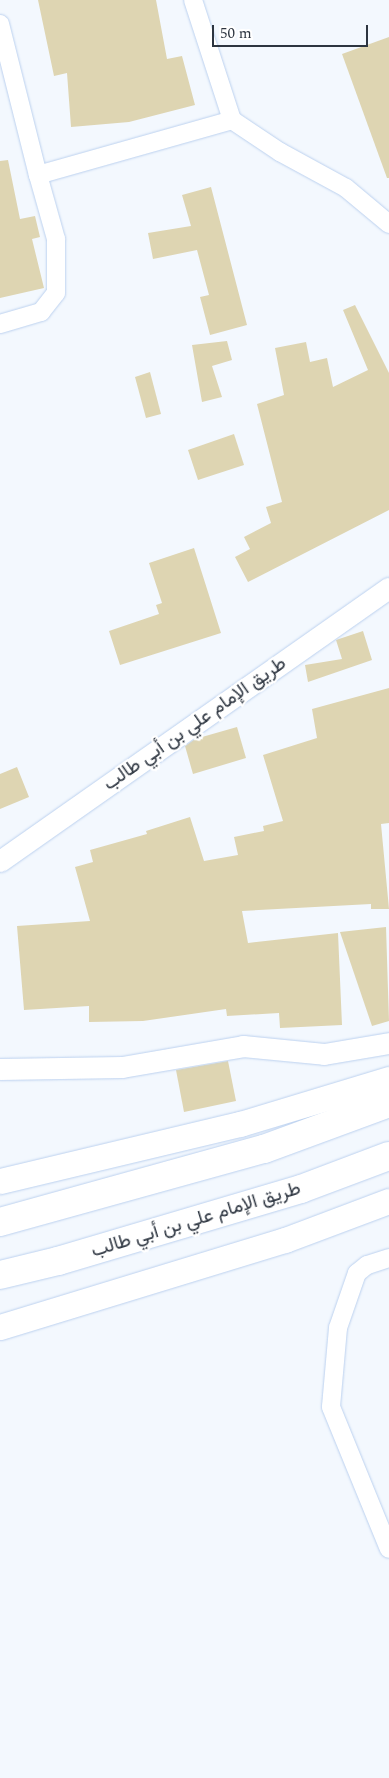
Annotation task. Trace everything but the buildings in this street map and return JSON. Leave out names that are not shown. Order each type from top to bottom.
[{"type":"main road","points":[[0,1181],[240,1124],[389,1079]]},
{"type":"main road","points":[[0,1222],[264,1150],[389,1103]]},
{"type":"main road","name":"طريق الإمام علي بن أبي طالب","points":[[0,1275],[58,1261],[301,1190],[389,1156]]},
{"type":"main road","points":[[0,1327],[285,1240],[389,1201]]},
{"type":"street","points":[[193,0],[232,120],[280,152],[346,188],[389,224]]},
{"type":"street","points":[[0,24],[38,176],[56,239],[56,293],[40,312],[0,324]]},
{"type":"street","points":[[38,176],[232,120]]},
{"type":"street","name":"طريق الإمام علي بن أبي طالب","points":[[0,861],[389,588]]},
{"type":"street","points":[[0,1069],[122,1067],[243,1046],[324,1054],[389,1043]]},
{"type":"street","points":[[389,1258],[366,1265],[357,1274],[338,1328],[331,1407],[389,1549]]}]
